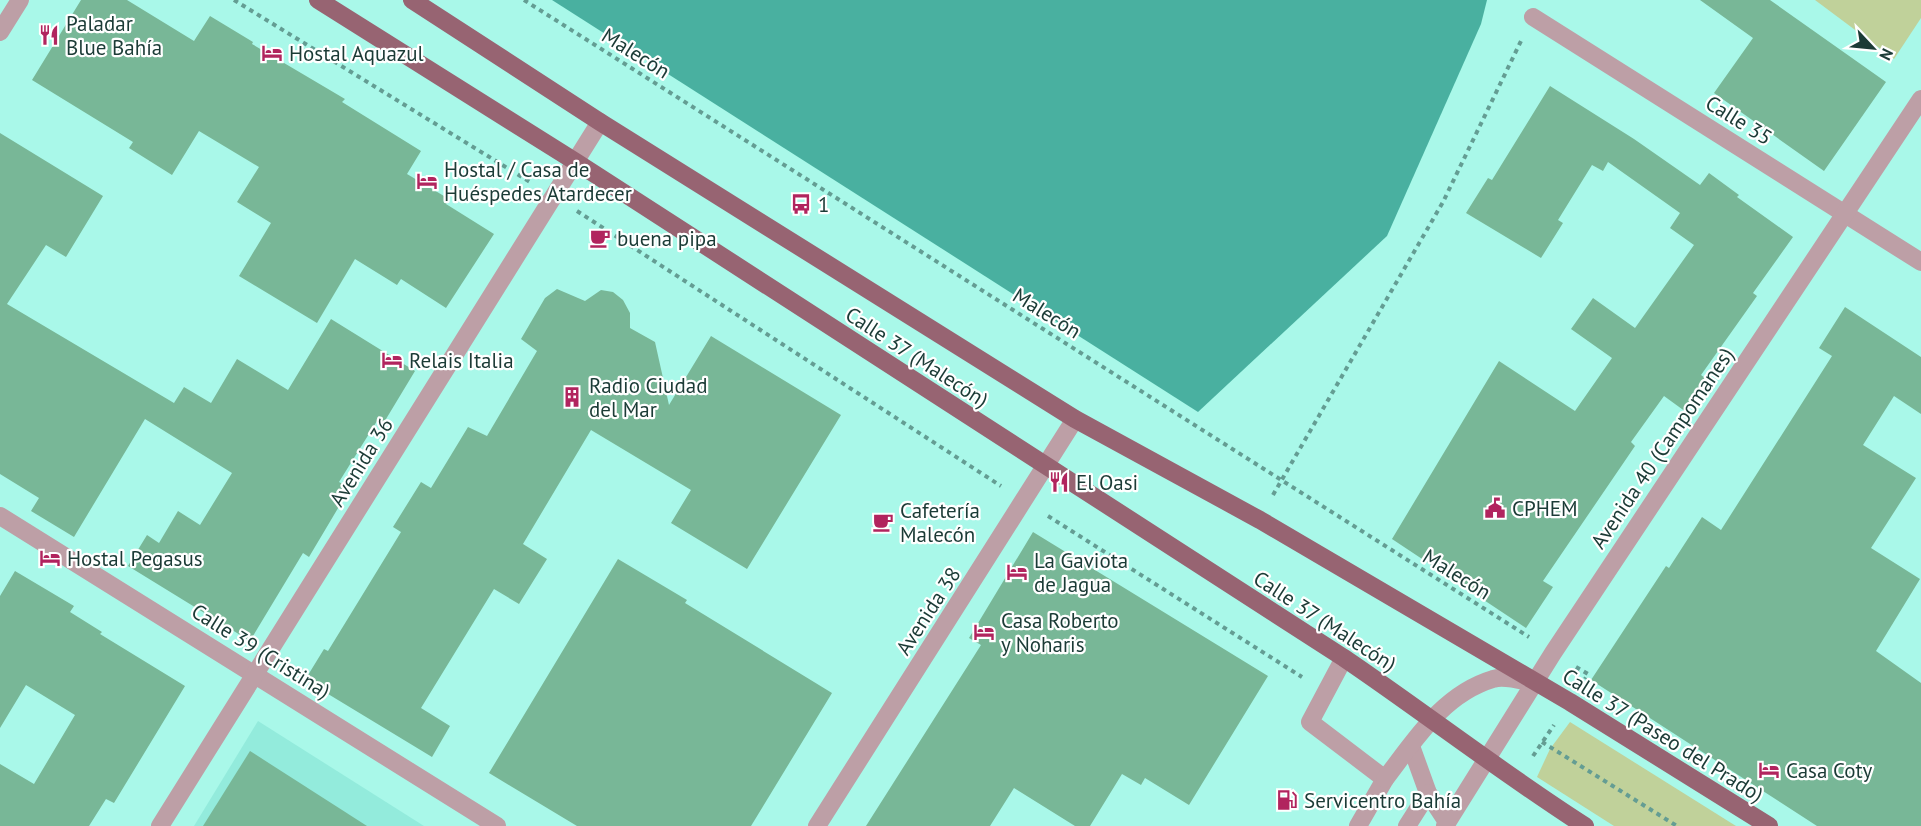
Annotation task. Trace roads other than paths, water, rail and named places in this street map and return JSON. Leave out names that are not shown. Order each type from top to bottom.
[{"type":"main road","name":"Calle 37 (Malecón)","points":[[318,0],[576,162],[1344,658],[1432,718],[1486,759]]},
{"type":"main road","name":"Calle 37 (Malecón)","points":[[412,0],[600,122],[1075,419],[1260,520],[1534,683]]},
{"type":"main road","name":"Calle 37 (Paseo del Prado)","points":[[1534,683],[1570,702],[1768,826]]},
{"type":"main road","points":[[1486,759],[1516,783],[1585,826]]},
{"type":"street","points":[[0,32],[20,0]]},
{"type":"street","name":"Calle 35","points":[[1533,17],[1921,262]]},
{"type":"street","name":"Avenida 40 (Campomanes)","points":[[1446,824],[1553,653],[1921,99]]},
{"type":"street","name":"Avenida 36","points":[[160,826],[600,122]]},
{"type":"street","name":"Avenida 38","points":[[817,826],[1075,419]]},
{"type":"street","name":"Calle 39 (Cristina)","points":[[0,516],[497,826]]},
{"type":"street","points":[[1344,658],[1310,722],[1385,778]]},
{"type":"street","points":[[1358,826],[1385,778],[1432,718],[1454,698],[1494,678],[1534,683]]},
{"type":"street","points":[[1411,746],[1428,793],[1446,824]]},
{"type":"street","points":[[1407,826],[1428,793]]},
{"type":"place","name":"Paladar Blue Bahía","points":[[49,35]]},
{"type":"place","name":"Hostal Aquazul","points":[[272,53]]},
{"type":"place","name":"Hostal / Casa de Huéspedes Atardecer","points":[[427,181]]},
{"type":"place","name":"1","points":[[801,204]]},
{"type":"place","name":"buena pipa","points":[[600,238]]},
{"type":"place","name":"Relais Italia","points":[[392,360]]},
{"type":"place","name":"Radio Ciudad del Mar","points":[[572,397]]},
{"type":"place","name":"El Oasi","points":[[1059,482]]},
{"type":"place","name":"CPHEM","points":[[1495,508]]},
{"type":"place","name":"Cafetería Malecón","points":[[883,522]]},
{"type":"place","name":"Hostal Pegasus","points":[[50,558]]},
{"type":"place","name":"La Gaviota de Jagua","points":[[1017,572]]},
{"type":"place","name":"Casa Roberto y Noharis","points":[[984,632]]},
{"type":"place","name":"Casa Coty","points":[[1769,770]]},
{"type":"place","name":"Servicentro Bahía","points":[[1287,800]]}]
